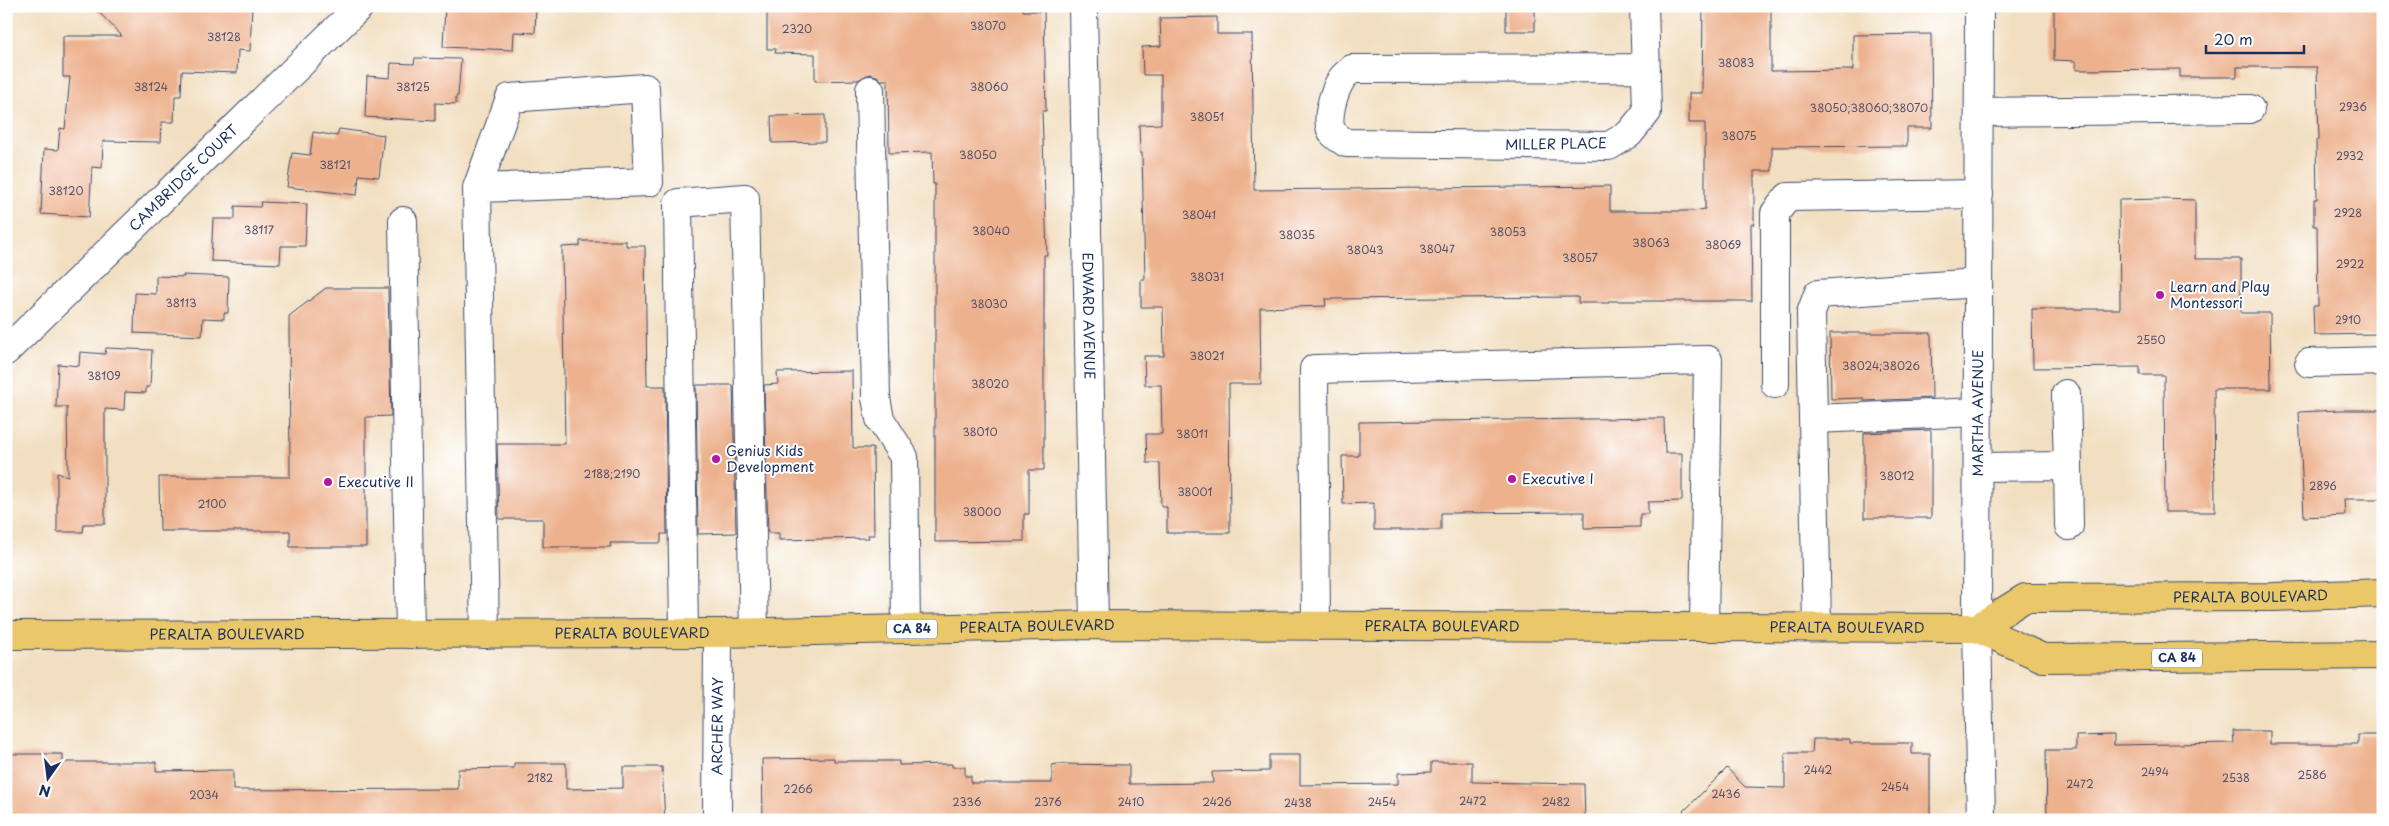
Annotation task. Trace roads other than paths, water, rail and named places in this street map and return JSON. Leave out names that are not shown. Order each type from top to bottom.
[{"type":"main road","name":"PERALTA BOULEVARD","points":[[1978,628],[2026,598],[2273,597],[2383,593]]},
{"type":"main road","name":"PERALTA BOULEVARD","points":[[6,635],[718,633],[1094,625],[1978,628],[2043,658],[2383,655]]},
{"type":"street","name":"CAMBRIDGE COURT","points":[[6,351],[360,6]]},
{"type":"street","name":"EDWARD AVENUE","points":[[1083,6],[1094,625]]},
{"type":"street","name":"MILLER PLACE","points":[[1644,6],[1646,68],[1647,112],[1629,134],[1609,146],[1346,143],[1333,133],[1330,110],[1342,78],[1352,69],[1646,68]]},
{"type":"street","name":"MARTHA AVENUE","points":[[1979,6],[1978,628],[1981,820]]},
{"type":"street","points":[[477,188],[649,182],[645,88],[510,98],[477,188],[485,634]]},
{"type":"street","points":[[870,90],[876,398],[880,419],[904,457],[906,629]]},
{"type":"street","points":[[1979,112],[2250,109]]},
{"type":"street","points":[[1775,384],[1775,213],[1788,197],[1979,194]]},
{"type":"street","points":[[684,633],[678,202],[744,198],[754,632]]},
{"type":"street","points":[[403,221],[410,634]]},
{"type":"street","points":[[1818,627],[1811,313],[1818,294],[1978,283]]},
{"type":"street","points":[[1316,626],[1314,370],[1708,360],[1704,627]]},
{"type":"street","points":[[2309,363],[2383,361]]},
{"type":"street","points":[[2066,394],[2069,526]]},
{"type":"street","points":[[1814,419],[1978,412]]},
{"type":"street","points":[[1978,467],[2068,466]]},
{"type":"street","name":"ARCHER WAY","points":[[717,820],[718,633]]},
{"type":"place","name":"Learn and Play Montessori","points":[[2160,295]]},
{"type":"place","name":"Genius Kids Development","points":[[716,459]]},
{"type":"place","name":"Executive I","points":[[1512,479]]},
{"type":"place","name":"Executive II","points":[[328,482]]}]
